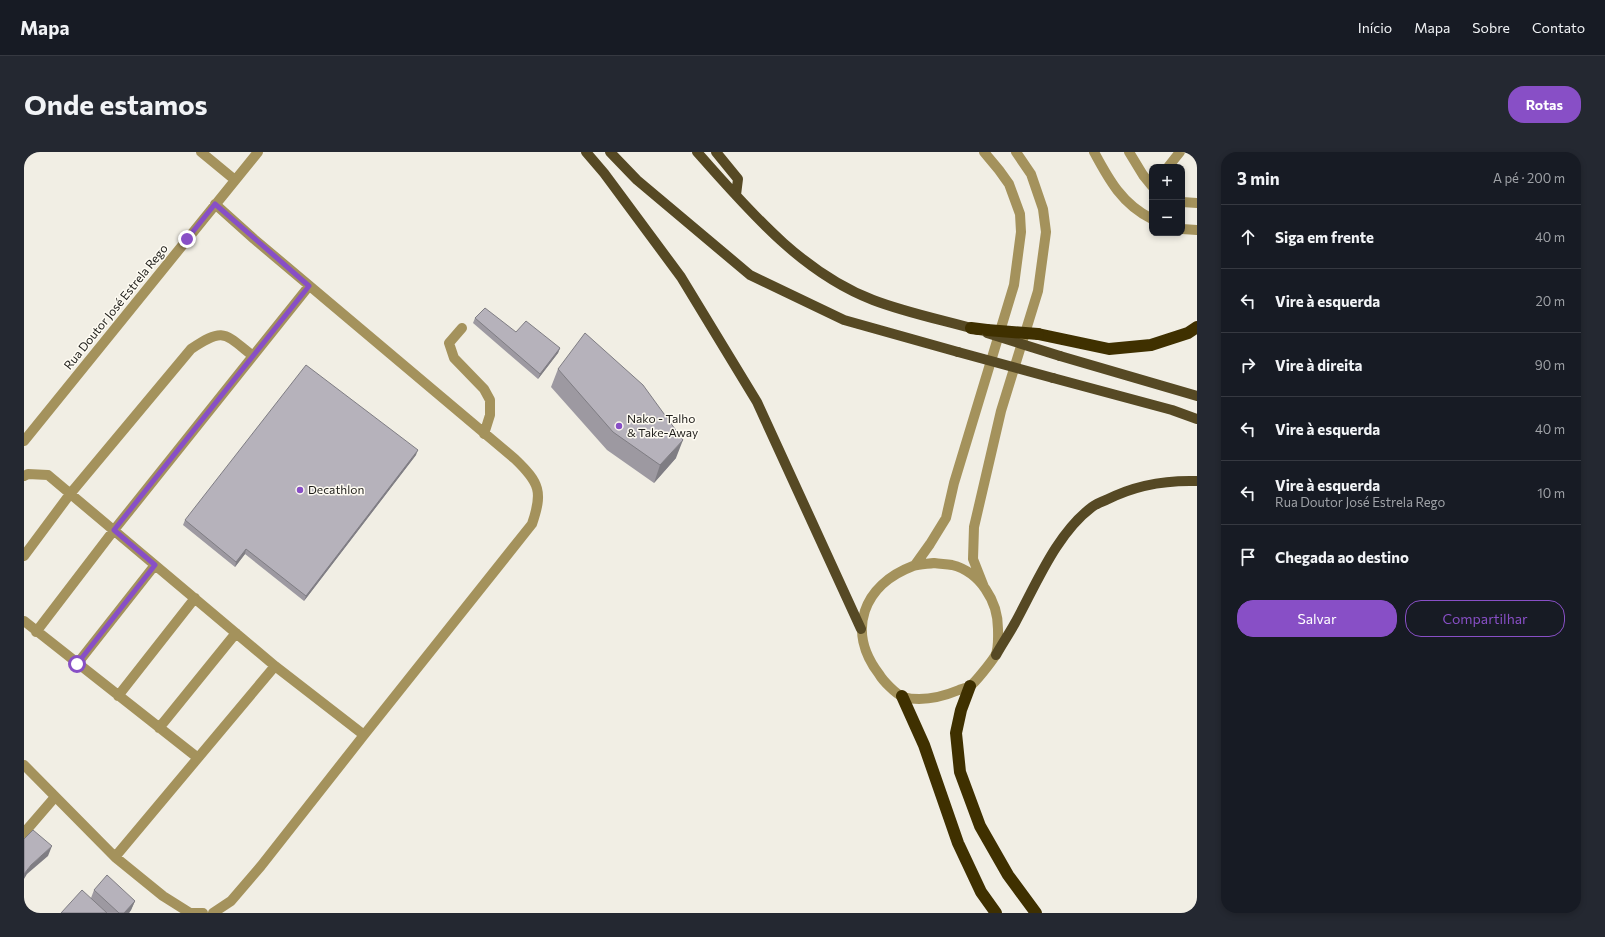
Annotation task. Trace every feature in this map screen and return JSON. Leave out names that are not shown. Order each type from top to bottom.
[{"type":"highway","points":[[971,328],[987,331],[1038,334],[1109,349],[1151,345],[1188,333],[1197,327]]},
{"type":"highway","points":[[970,686],[961,710],[956,732],[960,772],[980,826],[1008,875],[1036,913]]},
{"type":"highway","points":[[902,696],[924,745],[958,843],[981,892],[996,913]]},
{"type":"main road","points":[[586,152],[604,173],[681,277],[757,402],[861,629]]},
{"type":"main road","points":[[610,152],[637,180],[750,275],[844,320],[1172,410],[1197,419]]},
{"type":"main road","points":[[697,152],[736,195],[788,248],[830,279],[872,300],[971,328]]},
{"type":"main road","points":[[716,152],[738,179],[736,195]]},
{"type":"main road","points":[[987,331],[1060,356],[1197,396]]},
{"type":"main road","points":[[996,655],[1014,626],[1043,568],[1070,529],[1092,507],[1116,495],[1146,484],[1180,480],[1197,481]]},
{"type":"street","points":[[201,152],[235,180]]},
{"type":"street","name":"Rua Doutor José Estrela Rego","points":[[24,441],[258,152]]},
{"type":"street","points":[[914,566],[946,518],[954,483],[1014,285],[1021,232],[1020,214],[1009,184],[1000,170],[984,152]]},
{"type":"street","points":[[984,587],[970,574],[953,566],[934,563],[914,566],[899,572],[884,582],[871,597],[865,610],[861,629],[865,648],[872,665],[884,681],[902,696],[929,699],[949,694],[970,686],[996,655],[998,618],[993,602],[984,587],[973,559],[974,527],[1001,411],[1038,291],[1046,232],[1043,209],[1031,174],[1016,152]]},
{"type":"street","points":[[1094,152],[1108,178],[1124,199],[1139,212],[1149,217]]},
{"type":"street","points":[[1129,152],[1149,182]]},
{"type":"street","points":[[1170,164],[1180,152]]},
{"type":"street","points":[[1185,202],[1197,203]]},
{"type":"street","points":[[213,913],[231,901],[261,866],[532,524],[538,505],[537,486],[529,472],[309,286],[215,204]]},
{"type":"street","points":[[1185,229],[1197,230]]},
{"type":"street","points":[[36,632],[114,530],[309,286]]},
{"type":"street","points":[[462,328],[449,343],[454,358],[484,389],[490,400],[490,415],[484,434]]},
{"type":"street","points":[[24,556],[70,494],[191,349],[208,337],[219,334],[227,335],[253,356]]},
{"type":"street","points":[[24,476],[28,474],[48,475],[276,666],[364,735]]},
{"type":"street","points":[[77,664],[155,565]]},
{"type":"street","points":[[118,696],[195,598]]},
{"type":"street","points":[[24,621],[36,632],[198,758]]},
{"type":"street","points":[[159,728],[236,633]]},
{"type":"street","points":[[115,857],[276,666]]},
{"type":"street","points":[[24,765],[115,857],[170,900],[190,913],[203,913]]},
{"type":"street","points":[[24,832],[55,797]]},
{"type":"building","points":[[485,308],[516,332],[526,321],[560,348],[540,374],[475,318]]},
{"type":"building","name":"Nako - Talho & Take-Away","points":[[585,333],[643,385],[683,440],[660,465],[613,432],[558,369]]},
{"type":"building","name":"Decathlon","points":[[306,365],[418,450],[306,596],[246,549],[236,562],[185,520]]},
{"type":"building","points":[[33,830],[52,846],[31,865],[24,874],[24,839]]},
{"type":"building","points":[[107,875],[135,901],[124,913],[119,913],[94,890]]},
{"type":"building","points":[[82,890],[107,913],[61,913]]},
{"type":"place","name":"Nako - Talho & Take-Away","points":[[619,426]]},
{"type":"place","name":"Decathlon","points":[[300,490]]},
{"type":"route","points":[[77,664],[155,565],[114,530],[309,286],[215,204],[187,239]]}]
